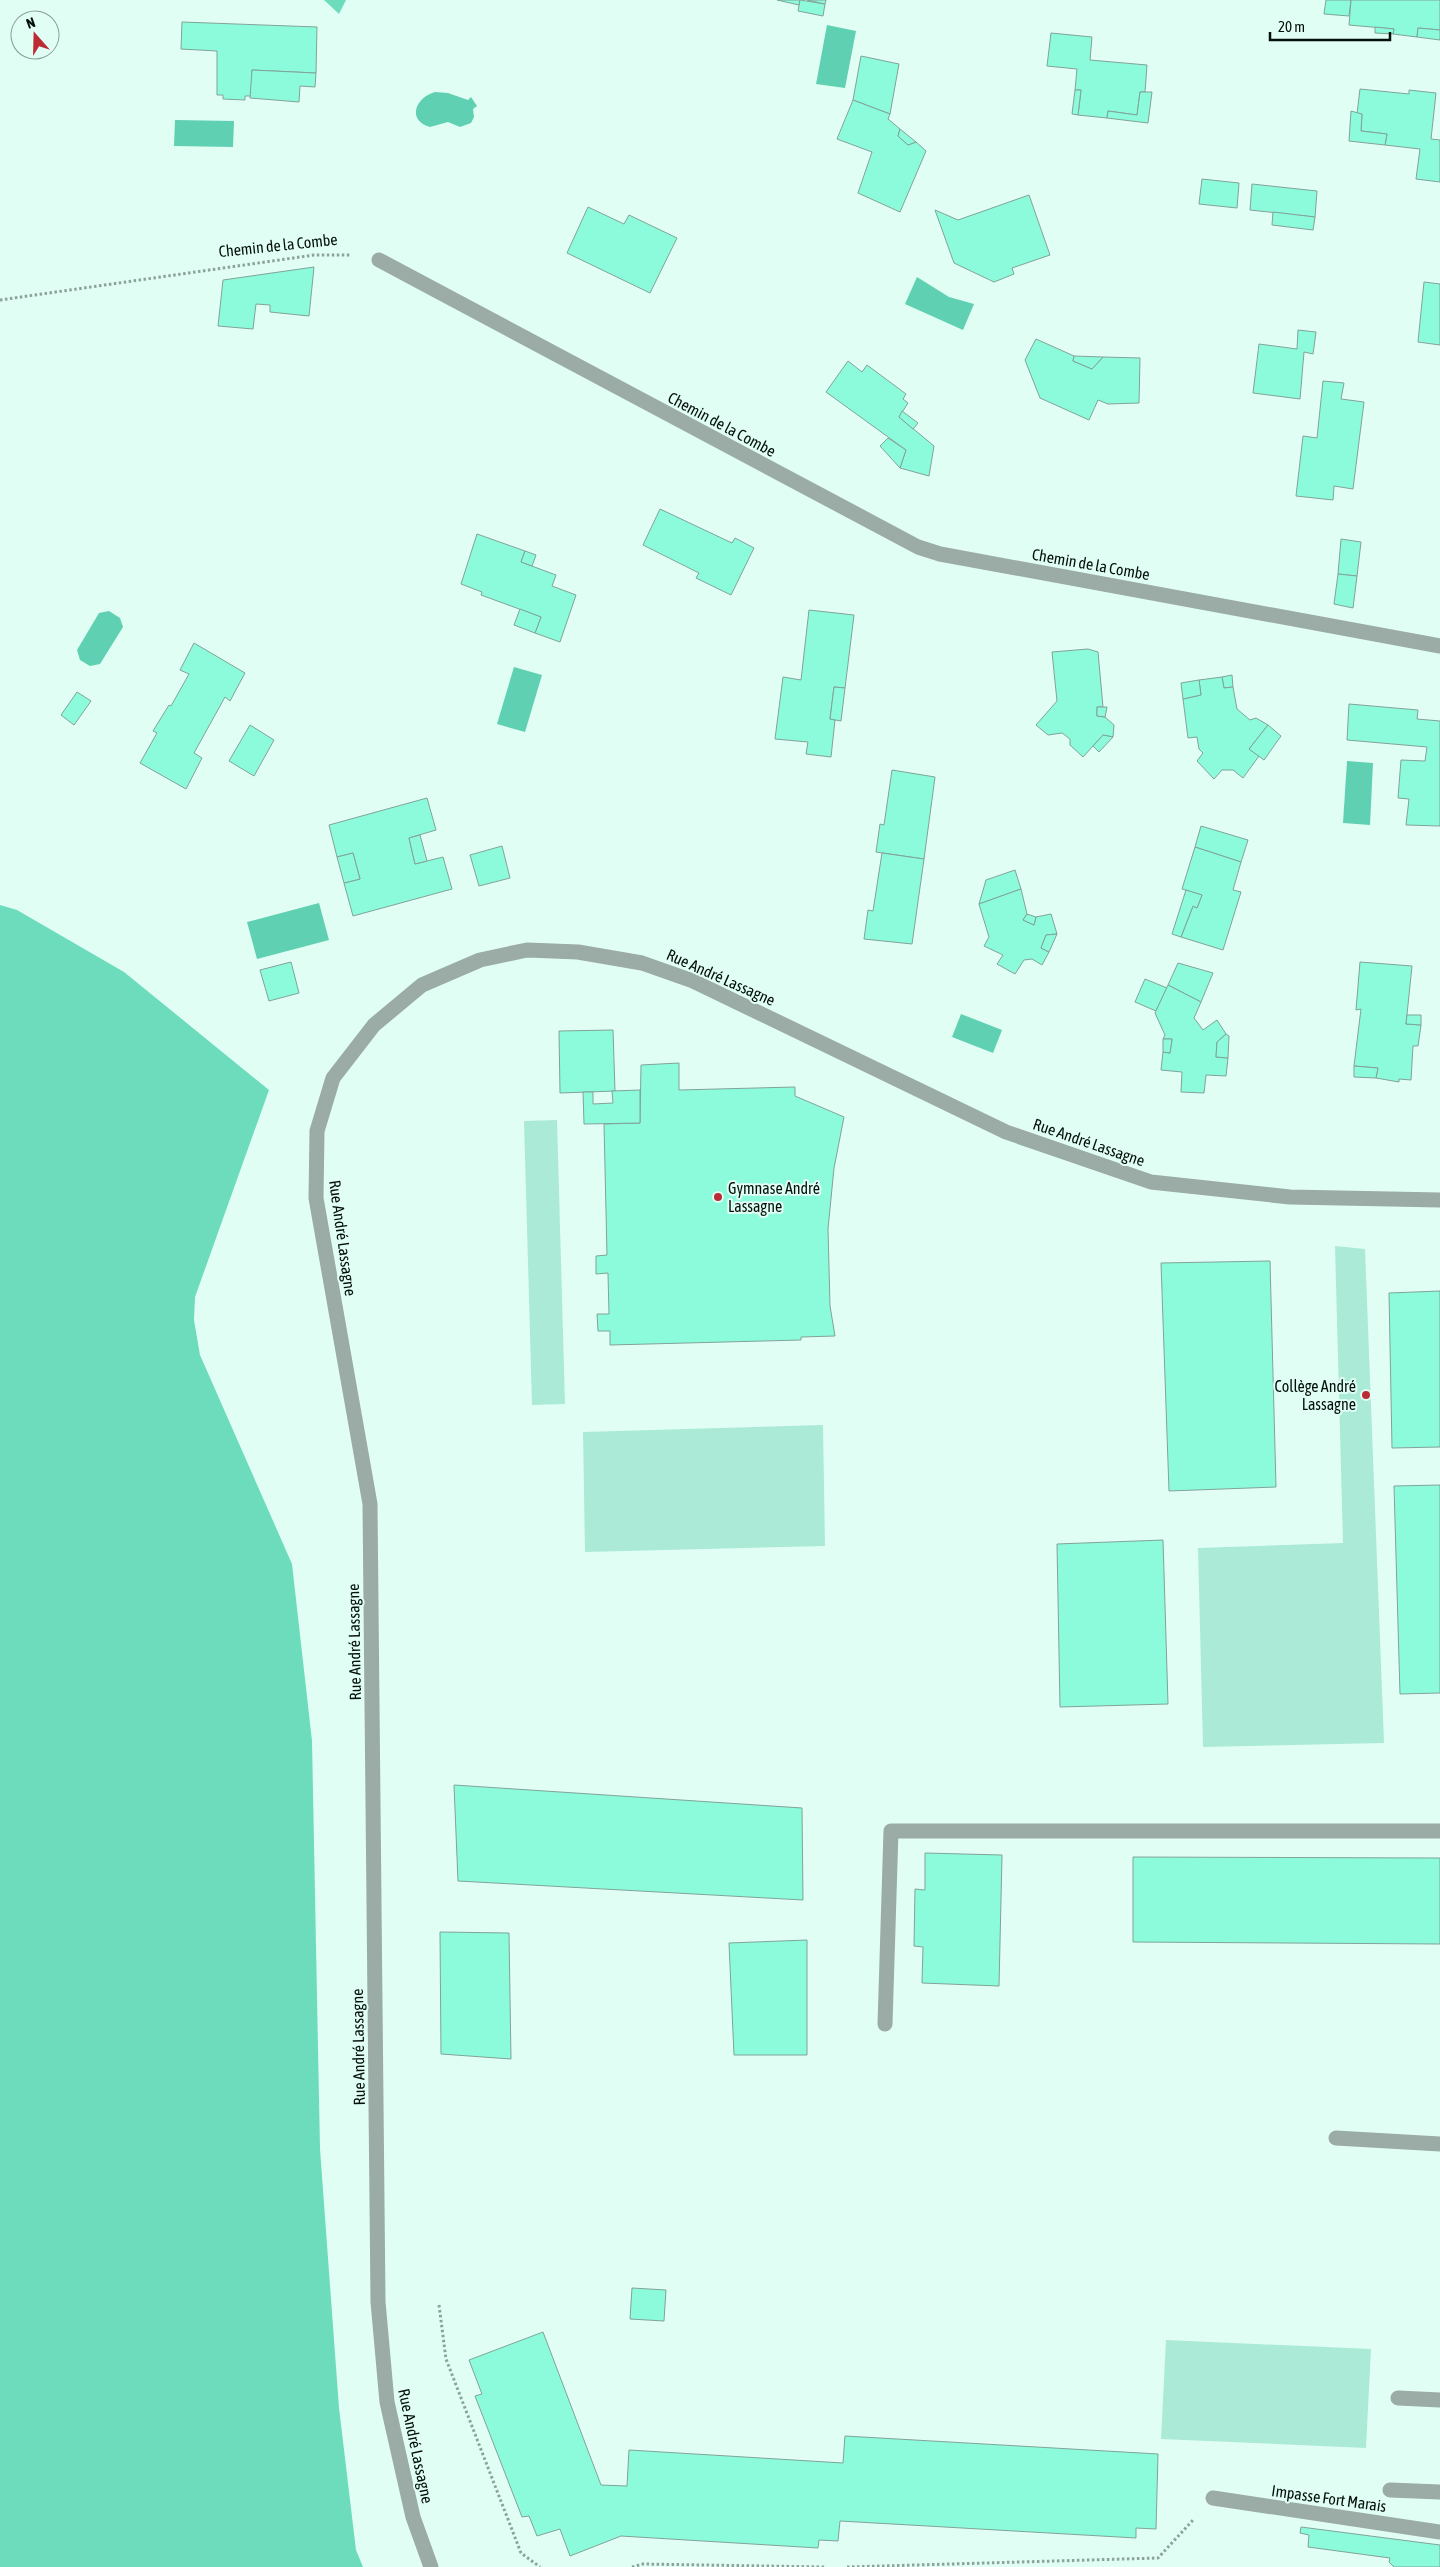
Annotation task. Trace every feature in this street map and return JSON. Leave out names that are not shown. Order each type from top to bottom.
[{"type":"street","name":"Chemin de la Combe","points":[[379,260],[918,547],[940,554],[1440,646]]},
{"type":"street","name":"Rue André Lassagne","points":[[431,2567],[413,2517],[387,2402],[378,2302],[370,1504],[316,1198],[317,1131],[333,1078],[374,1025],[422,985],[480,960],[527,950],[578,952],[642,963],[694,981],[1006,1132],[1151,1182],[1290,1197],[1440,1200]]},
{"type":"street","points":[[885,2024],[891,1831],[1440,1831]]},
{"type":"street","points":[[1336,2138],[1440,2144]]},
{"type":"street","points":[[1398,2398],[1440,2400]]},
{"type":"street","points":[[1390,2490],[1440,2492]]},
{"type":"street","name":"Impasse Fort Marais","points":[[1213,2498],[1440,2532]]},
{"type":"path","name":"Chemin de la Combe","points":[[0,300],[314,255],[359,255],[379,260]]},
{"type":"path","points":[[439,2305],[446,2359],[449,2368],[522,2553],[540,2567]]},
{"type":"path","points":[[847,2567],[1158,2558],[1213,2498]]},
{"type":"path","points":[[632,2567],[643,2564],[825,2567]]},
{"type":"shaded area","points":[[324,0],[346,0],[339,14]]},
{"type":"shaded area","points":[[827,25],[856,31],[845,88],[816,84]]},
{"type":"shaded area","points":[[435,92],[448,93],[468,100],[471,97],[477,106],[473,109],[474,117],[471,123],[460,127],[448,122],[430,127],[423,124],[418,119],[416,109],[423,99]]},
{"type":"shaded area","points":[[175,120],[234,121],[233,147],[174,146]]},
{"type":"shaded area","points":[[917,277],[949,297],[974,304],[963,330],[905,304]]},
{"type":"shaded area","points":[[109,611],[120,618],[123,627],[100,664],[90,666],[80,660],[77,650],[99,613]]},
{"type":"shaded area","points":[[514,667],[542,675],[525,732],[497,724]]},
{"type":"shaded area","points":[[1347,761],[1373,763],[1370,825],[1343,823]]},
{"type":"shaded area","points":[[319,903],[329,940],[257,959],[247,922]]},
{"type":"shaded area","points":[[0,905],[17,910],[124,972],[269,1090],[195,1297],[194,1320],[200,1355],[292,1564],[312,1741],[320,2149],[339,2408],[356,2550],[363,2567],[0,2567]]},
{"type":"shaded area","points":[[961,1014],[1002,1030],[993,1053],[952,1037]]},
{"type":"shaded area","points":[[557,1120],[565,1404],[532,1405],[524,1121]]},
{"type":"shaded area","points":[[1335,1246],[1365,1249],[1384,1743],[1203,1747],[1198,1548],[1343,1543]]},
{"type":"shaded area","points":[[823,1425],[825,1546],[585,1552],[583,1432]]},
{"type":"shaded area","points":[[1166,2340],[1371,2349],[1366,2448],[1161,2439]]},
{"type":"building","points":[[777,0],[800,0],[799,5]]},
{"type":"building","points":[[800,0],[825,4],[823,16],[798,11]]},
{"type":"building","points":[[807,0],[826,0],[825,4]]},
{"type":"building","points":[[1326,0],[1351,0],[1349,16],[1324,14]]},
{"type":"building","points":[[1351,0],[1440,0],[1440,30],[1418,28],[1417,37],[1393,34],[1394,29],[1349,25]]},
{"type":"building","points":[[182,22],[317,27],[316,73],[252,70],[251,96],[245,96],[245,100],[223,99],[223,95],[217,95],[217,51],[181,49]]},
{"type":"building","points":[[1375,27],[1394,29],[1393,34],[1375,33]]},
{"type":"building","points":[[1418,28],[1440,30],[1440,40],[1417,37]]},
{"type":"building","points":[[1051,33],[1092,37],[1090,60],[1147,65],[1145,92],[1140,92],[1137,115],[1108,111],[1107,118],[1078,115],[1081,90],[1075,90],[1077,69],[1047,66]]},
{"type":"building","points":[[861,56],[899,64],[890,114],[853,100]]},
{"type":"building","points":[[252,70],[316,73],[315,87],[300,86],[299,102],[250,98]]},
{"type":"building","points":[[1360,89],[1409,94],[1409,90],[1436,93],[1431,139],[1440,140],[1440,182],[1416,179],[1420,149],[1385,145],[1387,134],[1361,131],[1362,114],[1357,114]]},
{"type":"building","points":[[1075,90],[1081,90],[1078,115],[1072,114]]},
{"type":"building","points":[[1140,92],[1152,92],[1148,123],[1107,118],[1108,111],[1137,115]]},
{"type":"building","points":[[853,100],[890,114],[888,119],[900,129],[898,136],[908,145],[916,142],[926,151],[900,212],[858,193],[872,152],[837,139]]},
{"type":"building","points":[[1351,111],[1362,114],[1361,131],[1387,134],[1385,145],[1349,141]]},
{"type":"building","points":[[900,129],[916,142],[908,145],[898,136]]},
{"type":"building","points":[[1202,179],[1239,183],[1237,208],[1199,204]]},
{"type":"building","points":[[1252,184],[1317,191],[1315,217],[1250,210]]},
{"type":"building","points":[[1029,195],[1050,255],[1012,268],[1014,274],[994,282],[954,263],[935,210],[958,220]]},
{"type":"building","points":[[588,207],[624,224],[629,215],[677,238],[650,293],[567,253]]},
{"type":"building","points":[[1273,212],[1315,217],[1313,230],[1272,225]]},
{"type":"building","points":[[314,267],[309,316],[270,312],[270,305],[256,304],[253,329],[218,326],[223,280]]},
{"type":"building","points":[[1424,282],[1440,284],[1440,345],[1418,342]]},
{"type":"building","points":[[1298,330],[1316,332],[1313,354],[1304,352],[1300,399],[1253,393],[1259,344],[1297,349]]},
{"type":"building","points":[[1036,339],[1074,356],[1073,361],[1092,369],[1103,357],[1140,358],[1139,403],[1108,404],[1098,400],[1089,420],[1040,398],[1025,360]]},
{"type":"building","points":[[1074,356],[1103,357],[1092,369],[1073,361]]},
{"type":"building","points":[[848,361],[862,372],[867,365],[906,394],[903,399],[908,403],[899,417],[934,446],[929,476],[900,468],[906,450],[826,392]]},
{"type":"building","points":[[1323,381],[1344,383],[1341,399],[1364,402],[1353,489],[1334,486],[1333,500],[1296,496],[1303,436],[1317,438]]},
{"type":"building","points":[[902,411],[918,423],[913,429],[899,417]]},
{"type":"building","points":[[888,438],[906,450],[900,468],[880,446]]},
{"type":"building","points":[[660,509],[732,543],[735,538],[754,548],[731,595],[696,578],[699,573],[643,545]]},
{"type":"building","points":[[477,534],[525,551],[521,562],[556,575],[552,586],[576,595],[560,642],[535,633],[541,617],[481,595],[482,592],[461,584]]},
{"type":"building","points":[[1341,539],[1361,542],[1357,576],[1338,574]]},
{"type":"building","points":[[525,551],[536,555],[532,566],[521,562]]},
{"type":"building","points":[[1338,574],[1357,576],[1353,608],[1334,604]]},
{"type":"building","points":[[520,609],[541,617],[535,633],[514,625]]},
{"type":"building","points":[[809,610],[854,615],[845,688],[834,687],[830,719],[835,720],[831,757],[806,754],[808,742],[775,739],[783,677],[801,680]]},
{"type":"building","points":[[194,643],[245,673],[230,701],[225,697],[194,753],[202,758],[186,789],[140,763],[157,733],[153,731],[169,705],[171,706],[189,674],[180,670]]},
{"type":"building","points":[[1088,649],[1098,652],[1103,707],[1097,707],[1097,716],[1105,717],[1114,725],[1113,737],[1103,735],[1083,757],[1070,745],[1070,739],[1062,733],[1048,735],[1036,725],[1057,701],[1052,652]]},
{"type":"building","points":[[1232,675],[1233,687],[1224,688],[1222,677]]},
{"type":"building","points":[[1222,677],[1224,688],[1233,687],[1237,709],[1250,720],[1256,718],[1268,725],[1249,749],[1259,756],[1243,778],[1233,770],[1222,770],[1214,779],[1197,761],[1203,753],[1199,749],[1197,737],[1188,738],[1183,699],[1201,695],[1199,680]]},
{"type":"building","points":[[1199,680],[1201,695],[1183,699],[1181,683]]},
{"type":"building","points":[[834,687],[845,688],[841,721],[830,719]]},
{"type":"building","points":[[77,692],[91,701],[74,725],[61,715]]},
{"type":"building","points":[[1349,704],[1418,710],[1417,719],[1440,721],[1440,826],[1406,825],[1409,799],[1398,798],[1401,760],[1425,761],[1427,747],[1347,740]]},
{"type":"building","points":[[1097,707],[1107,707],[1105,717],[1097,716]]},
{"type":"building","points":[[250,725],[274,740],[254,776],[229,761]]},
{"type":"building","points":[[1268,725],[1281,736],[1264,760],[1249,749]]},
{"type":"building","points":[[1103,735],[1113,737],[1099,752],[1093,746]]},
{"type":"building","points":[[892,770],[935,777],[924,859],[876,852],[880,824],[884,825]]},
{"type":"building","points":[[427,798],[436,830],[409,838],[415,864],[443,857],[452,889],[353,916],[344,883],[360,879],[353,853],[337,857],[329,825]]},
{"type":"building","points":[[1201,826],[1248,840],[1241,862],[1195,847]]},
{"type":"building","points":[[420,835],[427,861],[415,864],[409,838]]},
{"type":"building","points":[[502,846],[510,878],[479,886],[470,855]]},
{"type":"building","points":[[1195,847],[1241,862],[1233,890],[1241,892],[1223,950],[1181,937],[1193,906],[1197,908],[1202,895],[1182,889]]},
{"type":"building","points":[[353,853],[360,879],[344,883],[337,857]]},
{"type":"building","points":[[882,853],[924,859],[912,944],[864,939],[868,910],[873,911]]},
{"type":"building","points":[[1015,870],[1021,889],[979,904],[986,880]]},
{"type":"building","points":[[1021,889],[1027,914],[1023,920],[1034,925],[1036,917],[1051,914],[1057,934],[1046,935],[1041,948],[1049,952],[1042,965],[1032,959],[1024,960],[1015,974],[997,964],[1003,955],[984,946],[989,937],[979,904]]},
{"type":"building","points":[[1186,890],[1202,895],[1197,908],[1193,906],[1181,937],[1172,934]]},
{"type":"building","points":[[1027,914],[1036,917],[1034,925],[1023,920]]},
{"type":"building","points":[[1057,934],[1049,952],[1041,948],[1046,935]]},
{"type":"building","points":[[291,962],[299,993],[269,1001],[260,970]]},
{"type":"building","points":[[1360,962],[1412,966],[1406,1024],[1421,1025],[1418,1046],[1413,1046],[1411,1080],[1399,1079],[1399,1082],[1376,1078],[1378,1068],[1354,1066],[1361,1009],[1356,1010]]},
{"type":"building","points":[[1178,963],[1213,973],[1201,1002],[1168,985]]},
{"type":"building","points":[[1145,979],[1167,988],[1156,1011],[1135,1002]]},
{"type":"building","points":[[1168,985],[1201,1002],[1194,1018],[1203,1030],[1217,1020],[1226,1034],[1217,1042],[1216,1057],[1228,1058],[1226,1076],[1206,1075],[1204,1093],[1181,1092],[1182,1072],[1161,1070],[1163,1052],[1170,1053],[1172,1039],[1163,1039],[1165,1035],[1155,1013]]},
{"type":"building","points":[[1407,1015],[1421,1015],[1421,1025],[1406,1024]]},
{"type":"building","points":[[613,1030],[615,1091],[560,1093],[559,1031]]},
{"type":"building","points":[[1226,1034],[1229,1036],[1228,1058],[1216,1057],[1217,1042]]},
{"type":"building","points":[[1163,1039],[1172,1039],[1170,1053],[1163,1052]]},
{"type":"building","name":"Gymnase André Lassagne","points":[[679,1063],[679,1090],[795,1087],[795,1096],[844,1117],[834,1168],[828,1229],[830,1306],[835,1336],[801,1337],[801,1340],[610,1345],[610,1331],[598,1331],[597,1314],[609,1314],[608,1273],[596,1274],[596,1256],[607,1255],[604,1124],[640,1123],[641,1065]]},
{"type":"building","points":[[1354,1066],[1378,1068],[1376,1078],[1354,1077]]},
{"type":"building","points":[[640,1090],[640,1123],[584,1124],[583,1092],[593,1092],[593,1104],[613,1103],[612,1091]]},
{"type":"building","points":[[1270,1261],[1276,1487],[1169,1491],[1161,1263]]},
{"type":"building","points":[[1440,1291],[1440,1447],[1392,1448],[1389,1293]]},
{"type":"building","points":[[1440,1485],[1440,1693],[1400,1694],[1394,1486]]},
{"type":"building","points":[[1163,1540],[1168,1704],[1060,1707],[1057,1544]]},
{"type":"building","points":[[454,1785],[802,1808],[803,1900],[458,1881]]},
{"type":"building","points":[[925,1853],[1002,1855],[999,1986],[922,1983],[923,1947],[914,1946],[915,1889],[925,1890]]},
{"type":"building","points":[[1133,1857],[1440,1858],[1440,1944],[1133,1942]]},
{"type":"building","points":[[440,1932],[509,1933],[511,2059],[441,2054]]},
{"type":"building","points":[[807,1940],[807,2055],[734,2055],[729,1943]]},
{"type":"building","points":[[632,2288],[666,2290],[664,2321],[630,2319]]},
{"type":"building","points":[[543,2332],[601,2485],[627,2486],[629,2450],[843,2463],[845,2436],[1158,2454],[1156,2529],[1136,2528],[1136,2538],[840,2521],[838,2541],[819,2540],[818,2548],[621,2536],[570,2556],[560,2529],[537,2536],[529,2516],[522,2517],[475,2396],[482,2394],[469,2360]]},
{"type":"building","points":[[1301,2527],[1440,2545],[1440,2567],[1394,2567],[1389,2562],[1390,2558],[1308,2547],[1309,2535],[1300,2533]]},
{"type":"place","name":"Gymnase André Lassagne","points":[[718,1197]]},
{"type":"place","name":"Collège André Lassagne","points":[[1366,1395]]}]
